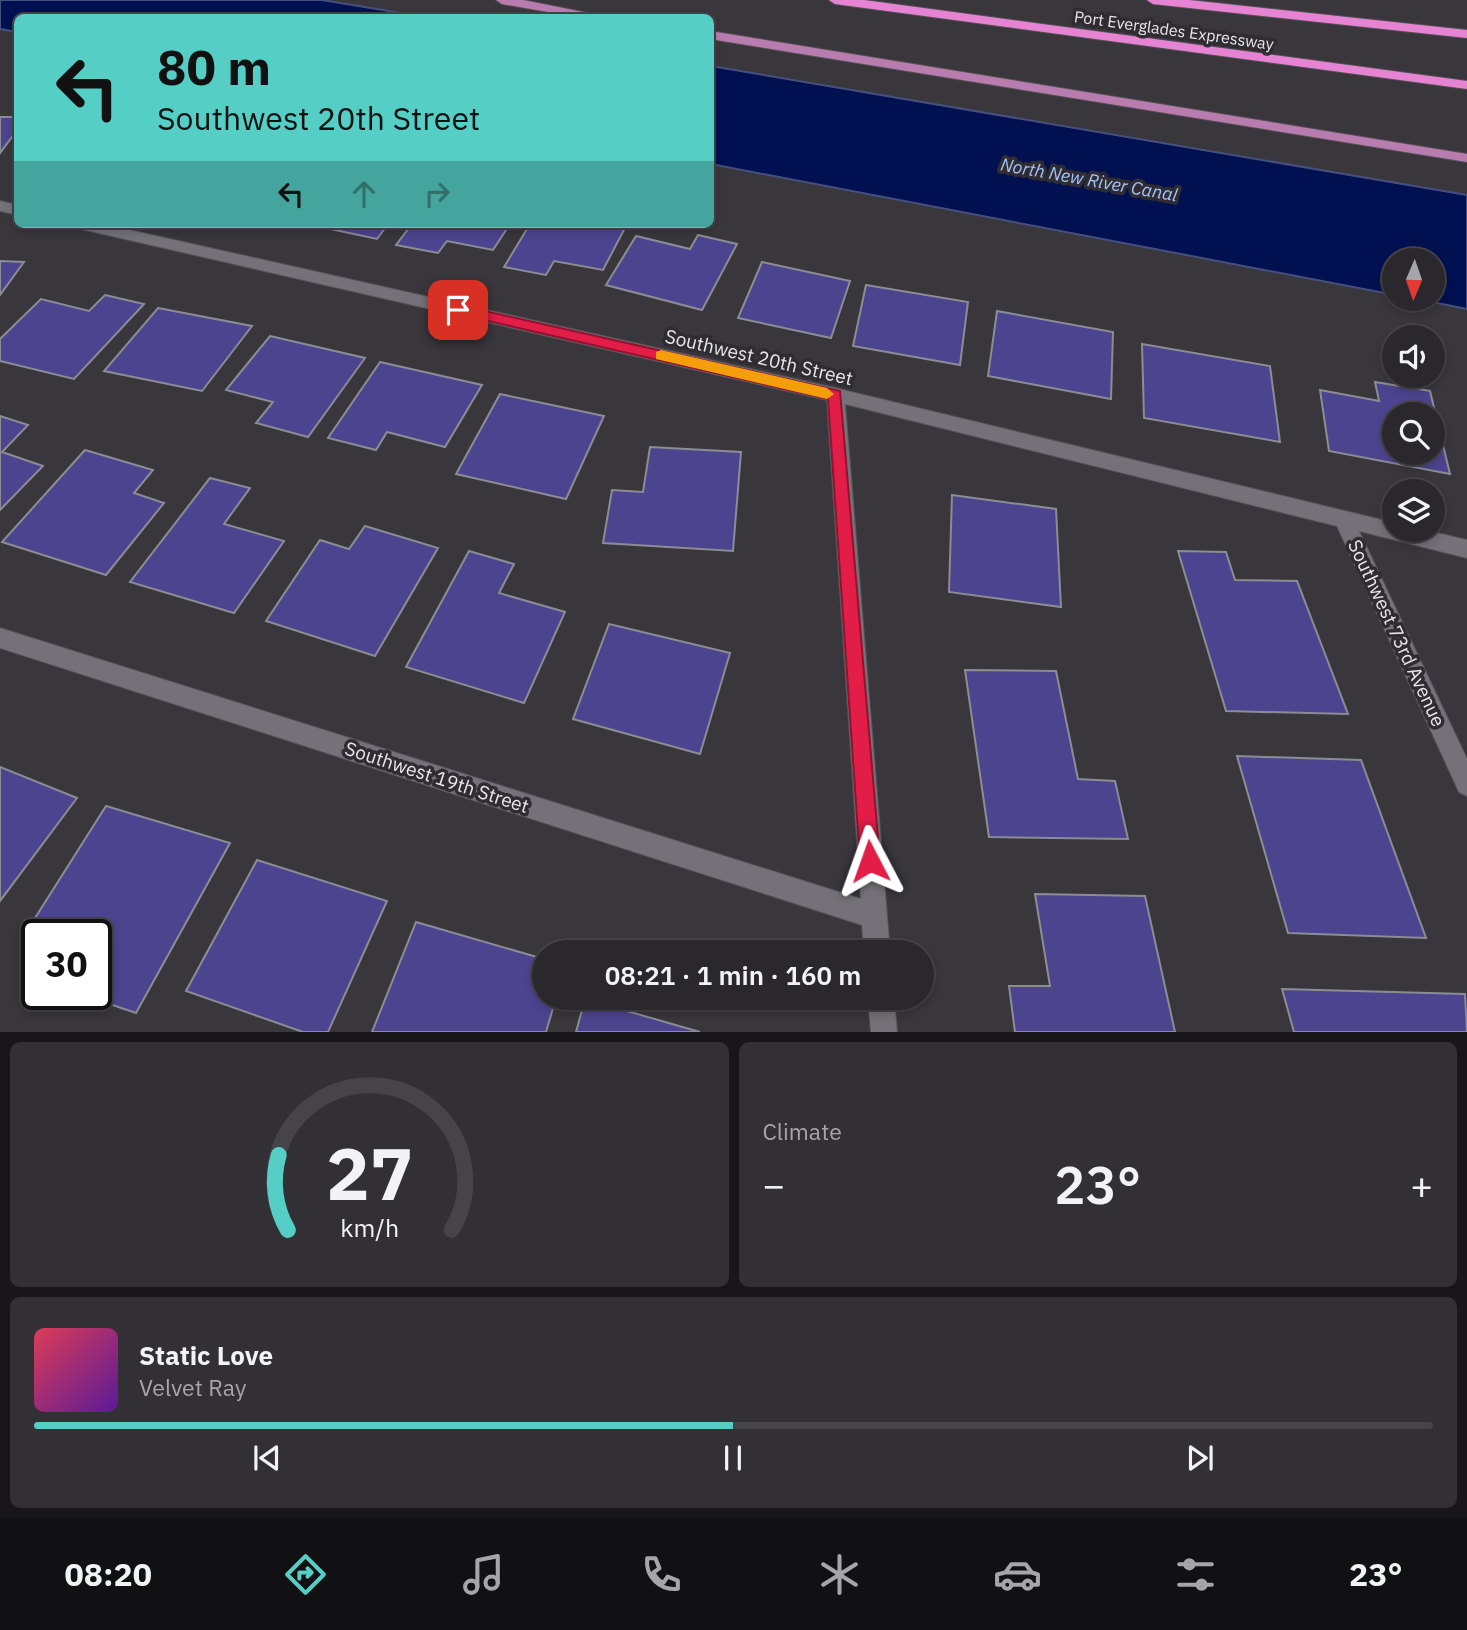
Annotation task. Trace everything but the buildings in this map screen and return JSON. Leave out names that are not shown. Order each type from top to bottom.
[{"type":"highway","name":"Port Everglades Expressway","points":[[835,0],[1467,85]]},
{"type":"highway","points":[[1153,0],[1467,34]]},
{"type":"main road","points":[[502,0],[584,14]]},
{"type":"main road","points":[[714,36],[1467,158]]},
{"type":"street","name":"Southwest 20th Street","points":[[99,228],[835,395],[1467,549]]},
{"type":"street","points":[[835,395],[876,940]]},
{"type":"street","name":"Southwest 73rd Avenue","points":[[1345,521],[1467,783]]},
{"type":"street","name":"Southwest 19th Street","points":[[0,638],[874,916]]},
{"type":"street","points":[[882,1010],[884,1031]]},
{"type":"water","points":[[0,0],[322,0],[407,14],[14,14],[14,31],[0,29]]},
{"type":"water","name":"North New River Canal","points":[[714,67],[1467,195],[1467,309],[1446,305],[1446,248],[1382,248],[1382,293],[714,165]]},
{"type":"slow traffic","points":[[661,356],[827,394]]},
{"type":"route","points":[[458,310],[835,395],[870,861]]}]
